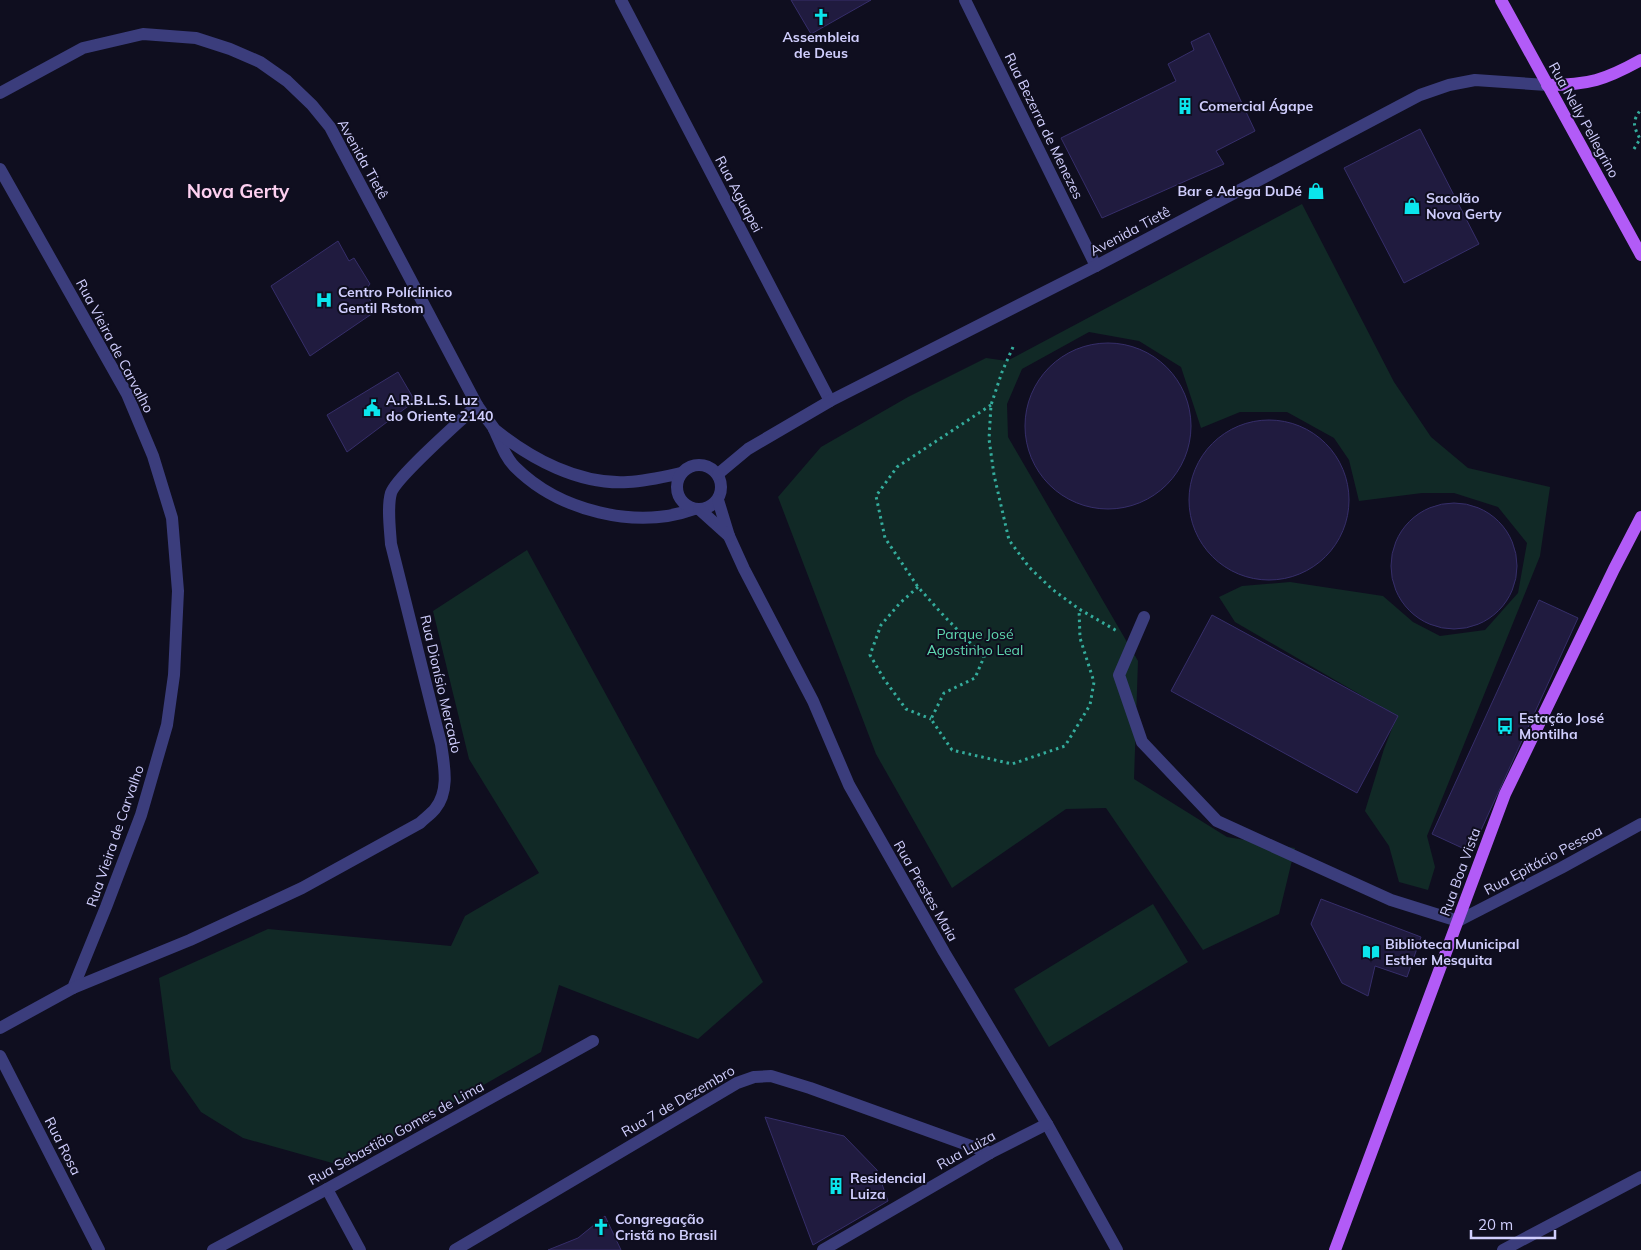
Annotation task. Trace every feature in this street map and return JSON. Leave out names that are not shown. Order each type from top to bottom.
[{"type":"main road","name":"Rua Nelly Pellegrino","points":[[1501,0],[1641,255]]},
{"type":"main road","points":[[1547,85],[1592,82],[1603,79],[1641,60]]},
{"type":"main road","name":"Rua Boa Vista","points":[[1335,1250],[1505,794],[1641,517]]},
{"type":"street","name":"Rua Aguapei","points":[[621,0],[830,401]]},
{"type":"street","name":"Rua Bezerra de Menezes","points":[[965,0],[1096,266]]},
{"type":"street","name":"Avenida Tietê","points":[[0,93],[83,48],[143,34],[196,38],[230,49],[260,62],[287,80],[312,105],[330,128],[477,405],[492,427],[505,454],[515,467],[533,483],[552,495],[578,506],[632,518],[672,516],[696,509]]},
{"type":"street","name":"Avenida Tietê","points":[[718,474],[741,454],[830,401],[1096,266],[1420,95],[1449,85],[1475,80],[1547,85]]},
{"type":"street","name":"Rua Vieira de Carvalho","points":[[0,168],[127,394],[153,456],[172,518],[178,591],[174,675],[168,725],[141,815],[73,988]]},
{"type":"street","name":"Rua Dionísio Mercado","points":[[73,988],[190,940],[302,888],[420,823],[436,808],[443,794],[445,769],[441,744],[391,544],[391,493],[403,476],[477,405]]},
{"type":"street","name":"Avenida Tietê","points":[[492,427],[516,446],[540,461],[575,475],[607,482],[627,483],[681,473]]},
{"type":"street","name":"Avenida Tietê","points":[[704,464],[741,454]]},
{"type":"street","points":[[704,464],[718,474],[722,491],[718,500],[706,508],[696,509],[686,505],[680,498],[677,490],[678,481],[681,473],[688,467],[704,464]]},
{"type":"street","name":"Rua Prestes Maia","points":[[718,500],[729,536],[744,569],[813,700],[849,785],[944,952],[1047,1124],[1117,1250]]},
{"type":"street","name":"Rua Prestes Maia","points":[[696,509],[729,536]]},
{"type":"street","points":[[1144,617],[1120,675],[1142,742],[1217,821],[1391,900],[1458,921]]},
{"type":"street","name":"Rua Epitácio Pessoa","points":[[1458,921],[1641,824]]},
{"type":"street","points":[[0,1028],[73,988]]},
{"type":"street","name":"Rua Sebastião Gomes de Lima","points":[[213,1250],[593,1041]]},
{"type":"street","name":"Rua Rosa","points":[[0,1056],[98,1250]]},
{"type":"street","name":"Rua 7 de Dezembro","points":[[455,1250],[728,1088],[754,1076],[771,1076],[810,1088],[990,1153]]},
{"type":"street","name":"Rua Luiza","points":[[824,1250],[990,1153],[1047,1124]]},
{"type":"street","points":[[1503,1250],[1641,1177]]},
{"type":"street","points":[[327,1189],[360,1250]]},
{"type":"path","points":[[1634,149],[1640,139],[1634,124],[1641,109]]},
{"type":"path","points":[[1013,347],[991,405],[989,439],[994,475],[1009,540],[1029,567],[1052,589],[1079,609],[1112,629],[1134,639]]},
{"type":"path","points":[[931,719],[944,693],[975,678],[984,657],[918,586],[885,538],[876,496],[897,467],[991,405]]},
{"type":"path","points":[[918,586],[881,625],[870,655],[884,679],[906,709],[931,719],[952,750],[1012,764],[1065,746],[1090,705],[1094,682],[1080,638],[1079,609]]},
{"type":"green space","name":"Parque José Agostinho Leal","points":[[1302,204],[1394,382],[1431,437],[1468,468],[1550,487],[1540,556],[1427,836],[1435,867],[1428,890],[1399,882],[1389,846],[1365,811],[1384,749],[1397,716],[1235,622],[1219,597],[1242,586],[1290,582],[1383,596],[1413,622],[1440,636],[1485,630],[1518,593],[1527,543],[1498,507],[1454,493],[1422,493],[1359,501],[1349,460],[1334,438],[1287,412],[1240,412],[1201,428],[1181,367],[1139,341],[1089,332],[1022,369],[1007,404],[1008,437],[1138,661],[1134,779],[1227,837],[1295,848],[1279,914],[1203,950],[1106,808],[1066,809],[952,888],[876,754],[778,497],[821,447],[908,397],[986,358],[1007,361]]},
{"type":"green space","points":[[527,550],[763,982],[698,1039],[559,985],[541,1052],[343,1166],[243,1138],[201,1112],[171,1069],[159,978],[268,929],[451,946],[465,916],[539,873],[469,759],[433,611]]},
{"type":"green space","points":[[1153,904],[1188,962],[1049,1047],[1014,989]]},
{"type":"building","name":"Assembleia de Deus","points":[[791,0],[871,0],[811,34]]},
{"type":"building","name":"Comercial Ágape","points":[[1209,33],[1255,131],[1216,151],[1224,164],[1102,218],[1061,138],[1176,81],[1168,64],[1194,50],[1191,42]]},
{"type":"building","name":"Sacolão Nova Gerty","points":[[1420,129],[1479,244],[1404,283],[1344,168]]},
{"type":"building","name":"Centro Políclinico Gentil Rstom","points":[[338,241],[349,261],[354,258],[370,284],[365,290],[376,311],[310,356],[271,286]]},
{"type":"building","points":[[1116,343],[1140,349],[1167,367],[1185,394],[1190,410],[1190,442],[1185,458],[1167,485],[1154,495],[1132,506],[1100,509],[1076,503],[1055,490],[1044,479],[1028,450],[1025,418],[1031,394],[1044,373],[1055,362],[1084,346]]},
{"type":"building","name":"A.R.B.L.S. Luz do Oriente 2140","points":[[398,372],[415,401],[347,452],[327,415]]},
{"type":"building","points":[[1261,420],[1277,420],[1300,426],[1320,438],[1331,449],[1343,469],[1349,492],[1349,508],[1343,531],[1331,551],[1320,562],[1300,574],[1277,580],[1261,580],[1238,574],[1218,562],[1207,551],[1195,531],[1189,508],[1189,492],[1195,469],[1207,449],[1218,438],[1238,426]]},
{"type":"building","points":[[1454,503],[1478,508],[1498,522],[1512,542],[1517,566],[1512,590],[1498,610],[1478,624],[1454,629],[1430,624],[1410,610],[1396,590],[1391,566],[1396,542],[1410,522],[1430,508]]},
{"type":"building","name":"Estação José Montilha","points":[[1539,600],[1578,618],[1471,852],[1432,834]]},
{"type":"building","points":[[1212,615],[1398,716],[1357,793],[1171,691]]},
{"type":"building","name":"Biblioteca Municipal Esther Mesquita","points":[[1321,899],[1421,937],[1407,977],[1375,966],[1368,996],[1342,983],[1311,924]]},
{"type":"building","name":"Residencial Luiza","points":[[765,1117],[844,1136],[877,1170],[888,1201],[813,1245]]},
{"type":"building","name":"Congregação Cristã no Brasil","points":[[605,1216],[621,1250],[548,1250],[578,1238]]},
{"type":"place","name":"Assembleia de Deus","points":[[821,17]]},
{"type":"place","name":"Comercial Ágape","points":[[1185,106]]},
{"type":"place","name":"Bar e Adega DuDé","points":[[1316,191]]},
{"type":"place","name":"Sacolão Nova Gerty","points":[[1412,206]]},
{"type":"place","name":"Centro Políclinico Gentil Rstom","points":[[324,300]]},
{"type":"place","name":"A.R.B.L.S. Luz do Oriente 2140","points":[[372,408]]},
{"type":"place","name":"Estação José Montilha","points":[[1505,726]]},
{"type":"place","name":"Biblioteca Municipal Esther Mesquita","points":[[1371,952]]},
{"type":"place","name":"Residencial Luiza","points":[[836,1186]]},
{"type":"place","name":"Congregação Cristã no Brasil","points":[[601,1227]]},
{"type":"district","name":"Nova Gerty","points":[[238,191]]}]
